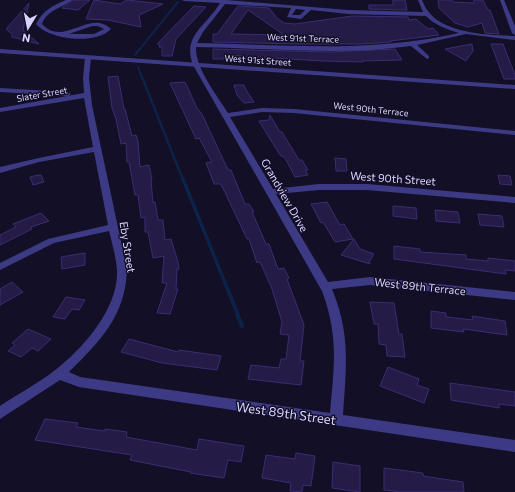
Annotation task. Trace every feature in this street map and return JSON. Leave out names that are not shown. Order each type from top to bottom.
[{"type":"street","points":[[64,34],[91,25],[106,27],[108,29],[103,34],[85,37],[64,34],[45,31],[39,24],[41,19],[46,14],[70,0]]},
{"type":"street","points":[[184,0],[224,1],[375,14],[426,14]]},
{"type":"street","points":[[420,0],[426,14],[441,24],[465,33],[515,38]]},
{"type":"street","points":[[502,0],[515,33]]},
{"type":"street","points":[[192,45],[199,33],[213,18],[224,1]]},
{"type":"street","points":[[294,8],[289,16],[294,18],[301,17],[309,9]]},
{"type":"street","name":"West 91st Terrace","points":[[192,45],[247,45],[338,49],[412,44],[445,39],[465,33]]},
{"type":"street","points":[[412,44],[427,57]]},
{"type":"street","name":"Grandview Drive","points":[[192,45],[191,52],[196,65],[325,286],[330,299],[339,331],[340,361],[336,420]]},
{"type":"street","name":"West 91st Street","points":[[0,52],[515,87]]},
{"type":"street","name":"Eby Street","points":[[0,413],[58,374],[94,340],[109,318],[121,287],[122,270],[87,95],[86,78],[88,58]]},
{"type":"street","points":[[0,90],[87,95]]},
{"type":"street","points":[[16,107],[24,101],[25,96],[23,92]]},
{"type":"street","name":"Slater Street","points":[[0,110],[87,95]]},
{"type":"street","name":"West 90th Terrace","points":[[226,116],[258,111],[286,111],[515,133]]},
{"type":"street","points":[[0,170],[39,160],[97,149]]},
{"type":"street","name":"West 90th Street","points":[[269,192],[319,187],[367,186],[515,200]]},
{"type":"street","points":[[0,267],[51,241],[113,227]]},
{"type":"street","name":"West 89th Terrace","points":[[325,286],[363,281],[386,282],[515,296]]},
{"type":"street","name":"West 89th Street","points":[[58,374],[79,382],[515,446]]},
{"type":"building","points":[[73,0],[90,0],[78,10],[62,8]]},
{"type":"building","points":[[94,0],[120,4],[127,0],[163,4],[139,15],[141,27],[108,20],[86,19]]},
{"type":"building","points":[[393,0],[405,0],[407,10],[369,9],[369,5],[393,5]]},
{"type":"building","points":[[438,0],[474,3],[474,0],[483,0],[488,10],[490,10],[499,34],[485,33],[482,23],[468,27],[455,23],[439,8]]},
{"type":"building","points":[[29,3],[23,30],[39,44],[12,37],[12,34],[6,29]]},
{"type":"building","points":[[194,6],[206,7],[176,39],[172,56],[162,56],[162,47],[159,47],[160,44],[157,44]]},
{"type":"building","points":[[238,6],[269,8],[277,18],[284,23],[295,24],[352,16],[408,17],[409,20],[416,19],[428,29],[433,28],[439,35],[390,41],[391,42],[361,44],[296,44],[213,42],[213,34],[217,34]],"holes":[[[248,10],[284,35],[231,34]]]},
{"type":"building","points":[[472,44],[473,51],[466,61],[445,49]]},
{"type":"building","points":[[491,44],[503,44],[515,75],[515,79],[504,79]]},
{"type":"building","points":[[213,49],[330,52],[395,49],[402,60],[362,61],[363,62],[323,61],[224,55],[224,59],[213,59]]},
{"type":"building","points":[[118,76],[124,109],[132,136],[136,135],[138,141],[140,167],[149,165],[152,179],[153,203],[155,202],[158,220],[163,220],[165,240],[171,239],[178,262],[179,269],[177,269],[176,289],[178,289],[170,314],[157,313],[167,283],[162,283],[164,256],[153,258],[148,232],[145,232],[145,217],[141,218],[138,195],[135,195],[129,162],[127,162],[126,143],[121,144],[116,119],[112,108],[108,77]]},
{"type":"building","points":[[185,82],[197,108],[202,114],[228,170],[231,170],[245,204],[249,204],[254,212],[252,212],[266,244],[269,244],[278,269],[284,268],[289,278],[287,279],[304,325],[300,361],[304,361],[301,385],[248,379],[251,365],[279,368],[281,359],[286,359],[289,335],[280,334],[282,322],[272,289],[260,262],[257,263],[249,239],[247,239],[221,184],[214,184],[206,163],[212,162],[199,138],[196,139],[170,83]]},
{"type":"building","points":[[234,85],[244,85],[254,102],[244,103],[237,95]]},
{"type":"building","points":[[270,115],[299,160],[302,160],[308,170],[305,170],[308,175],[295,177],[285,158],[280,155],[259,121],[269,120]]},
{"type":"building","points":[[335,158],[346,159],[347,171],[336,171]]},
{"type":"building","points":[[41,175],[44,182],[33,185],[30,177]]},
{"type":"building","points":[[498,175],[510,176],[512,185],[500,184]]},
{"type":"building","points":[[327,202],[340,225],[344,224],[353,239],[335,242],[323,222],[321,223],[311,204]]},
{"type":"building","points":[[393,206],[416,208],[417,219],[393,216]]},
{"type":"building","points":[[435,210],[458,212],[460,223],[436,221]]},
{"type":"building","points":[[41,213],[49,221],[31,227],[32,229],[0,245],[0,235],[16,227],[13,224]]},
{"type":"building","points":[[478,214],[502,216],[504,227],[480,225]]},
{"type":"building","points":[[354,239],[360,249],[374,254],[369,262],[370,264],[341,255]]},
{"type":"building","points":[[394,246],[420,249],[420,252],[466,255],[466,259],[488,261],[488,258],[515,261],[515,271],[505,270],[506,274],[394,259]]},
{"type":"building","points":[[85,253],[85,265],[62,269],[61,257]]},
{"type":"building","points":[[12,282],[23,292],[0,305],[0,289]]},
{"type":"building","points":[[66,297],[85,300],[79,310],[72,309],[65,319],[53,317]]},
{"type":"building","points":[[370,302],[394,303],[399,334],[402,334],[405,357],[387,356],[386,345],[379,344],[378,324],[374,324]]},
{"type":"building","points":[[431,311],[446,313],[446,317],[473,320],[472,316],[505,321],[507,335],[463,329],[464,332],[431,328]]},
{"type":"building","points":[[28,329],[51,339],[38,351],[32,348],[21,357],[8,351],[15,345],[12,343]]},
{"type":"building","points":[[129,339],[178,352],[179,350],[221,356],[217,370],[162,363],[121,352]]},
{"type":"building","points":[[388,367],[419,379],[417,385],[429,389],[424,403],[380,386]]},
{"type":"building","points":[[450,383],[515,392],[515,406],[499,404],[499,408],[451,400]]},
{"type":"building","points":[[45,419],[78,423],[76,427],[127,432],[126,437],[197,450],[199,439],[244,446],[241,462],[228,460],[224,478],[190,473],[191,472],[130,460],[132,455],[35,440]]},
{"type":"building","points":[[296,453],[315,456],[311,486],[303,485],[302,492],[290,491],[291,483],[262,478],[266,455],[295,459]]},
{"type":"building","points":[[333,462],[360,466],[360,492],[332,488]]},
{"type":"building","points":[[384,468],[423,473],[423,476],[463,482],[464,492],[401,492],[384,490]]},
{"type":"waterway","points":[[135,55],[178,2]]},
{"type":"waterway","points":[[138,67],[142,78]]},
{"type":"waterway","points":[[142,77],[183,180]]},
{"type":"waterway","points":[[183,179],[238,315]]},
{"type":"waterway","points":[[237,314],[242,326]]}]
